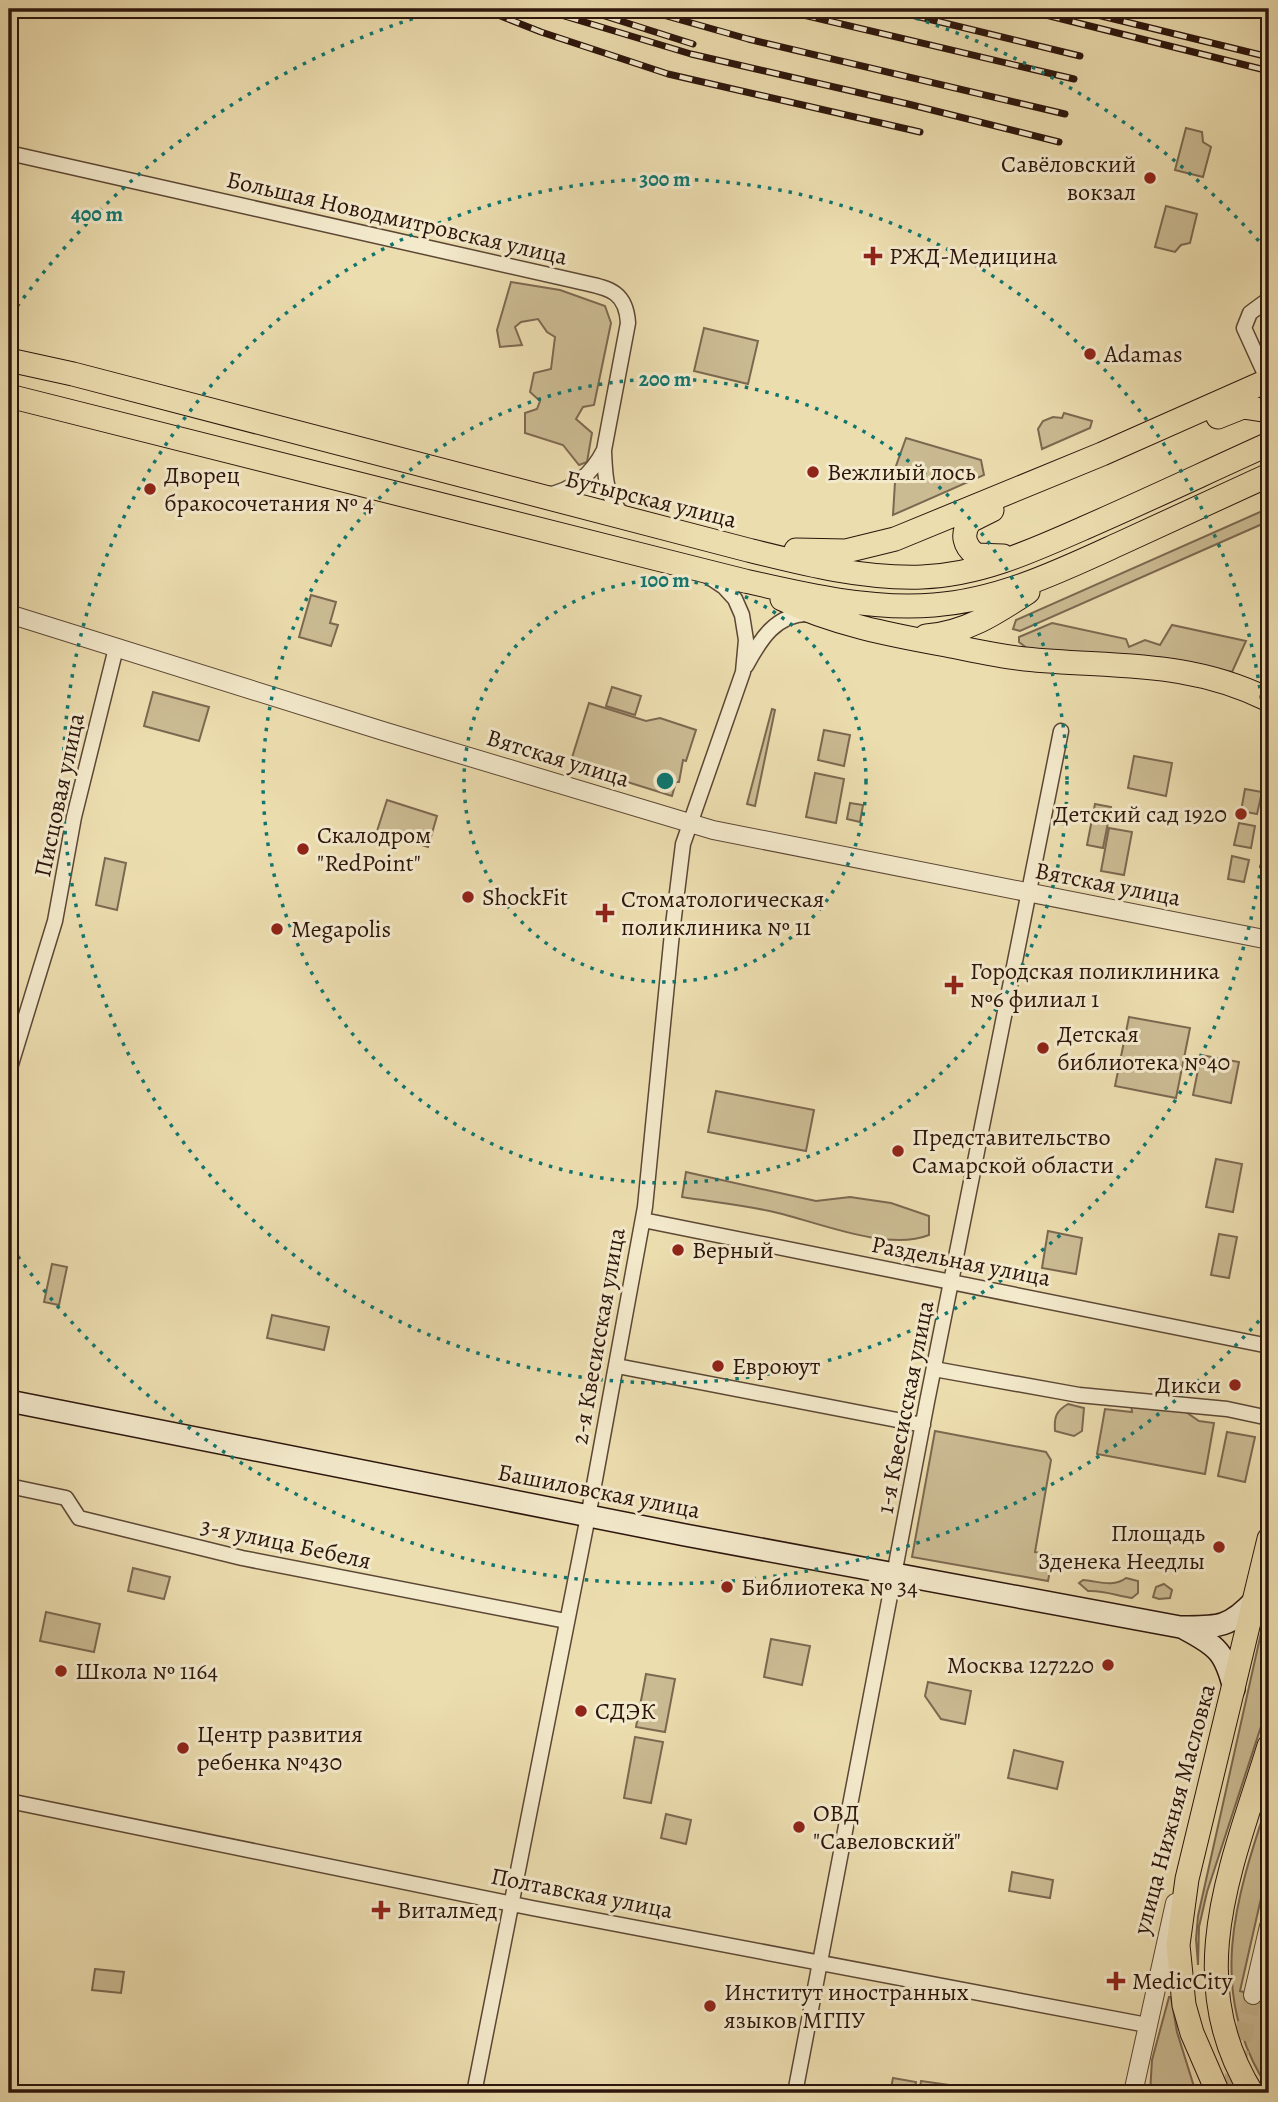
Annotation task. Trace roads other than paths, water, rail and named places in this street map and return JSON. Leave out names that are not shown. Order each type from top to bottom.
[{"type":"main road","name":"Бутырская улица","points":[[9,360],[748,550],[866,574],[919,577],[979,569],[1024,555],[1265,446]]},
{"type":"main road","points":[[748,550],[846,551],[895,539],[1102,454],[1269,381]]},
{"type":"main road","points":[[9,396],[744,581],[842,601],[875,604],[933,605],[998,594],[1070,566],[1269,475]]},
{"type":"main road","points":[[1024,555],[976,555],[965,542],[966,526],[977,516],[1245,407],[1269,411]]},
{"type":"main road","points":[[900,636],[950,633],[983,621],[1070,566]]},
{"type":"main road","points":[[744,581],[820,615],[900,636],[1024,659],[1169,669],[1230,682],[1269,700]]},
{"type":"main road","name":"Башиловская улица","points":[[9,1401],[587,1516],[1180,1627],[1228,1624],[1255,1601]]},
{"type":"main road","name":"улица Нижняя Масловка","points":[[1196,1840],[1269,1539]]},
{"type":"main road","name":"Башиловская улица","points":[[1180,1627],[1218,1648],[1228,1666],[1234,1689]]},
{"type":"main road","points":[[1252,2093],[1231,2052],[1220,2017],[1215,1982],[1216,1944],[1221,1906],[1230,1870],[1269,1746]]},
{"type":"main road","points":[[1196,1840],[1182,1906],[1178,1945],[1180,1977],[1192,2033],[1218,2093]]},
{"type":"street","name":"Большая Новодмитровская улица","points":[[9,153],[608,289],[623,300],[628,310],[628,323],[604,450],[605,483],[621,513],[632,521]]},
{"type":"street","points":[[1245,407],[1262,395],[1269,381],[1244,328],[1250,313],[1269,299]]},
{"type":"street","name":"Большая Новодмитровская улица","points":[[537,496],[558,493],[575,485],[596,466],[604,450]]},
{"type":"street","name":"2-я Квесисская улица","points":[[696,569],[724,587],[735,599],[746,640],[743,672]]},
{"type":"street","name":"2-я Квесисская улица","points":[[474,2093],[617,1366],[643,1220],[673,920],[683,844],[689,823],[743,672],[759,643],[779,622],[802,614],[888,614],[933,605]]},
{"type":"street","name":"Вятская улица","points":[[9,614],[689,823],[788,846],[1269,940]]},
{"type":"street","name":"Писцовая улица","points":[[9,1071],[55,921],[74,817],[116,648]]},
{"type":"street","name":"1-я Квесисская улица","points":[[795,2093],[923,1425],[1061,731]]},
{"type":"street","name":"Раздельная улица","points":[[643,1220],[1269,1346]]},
{"type":"street","points":[[617,1366],[923,1425]]},
{"type":"street","points":[[934,1369],[1079,1395],[1227,1409],[1269,1418]]},
{"type":"street","name":"3-я улица Бебеля","points":[[9,1486],[66,1498],[79,1518],[217,1552],[344,1580],[566,1622]]},
{"type":"street","name":"Полтавская улица","points":[[9,1801],[511,1903],[1147,2025]]},
{"type":"street","name":"улица Нижняя Масловка","points":[[1133,2093],[1178,1889],[1196,1840]]},
{"type":"street","points":[[1253,1995],[1269,1926]]},
{"type":"tunnel","points":[[1230,2093],[1253,1995]]},
{"type":"railway","points":[[483,9],[541,32],[668,74],[920,132]]},
{"type":"railway","points":[[541,9],[691,54],[1059,142]]},
{"type":"railway","points":[[583,9],[693,44]]},
{"type":"railway","points":[[642,9],[748,39],[1065,114]]},
{"type":"railway","points":[[778,9],[1074,79]]},
{"type":"railway","points":[[887,9],[1080,56]]},
{"type":"railway","points":[[1022,9],[1269,71]]},
{"type":"railway","points":[[1073,9],[1269,57]]},
{"type":"place","name":"Савёловский вокзал","points":[[1150,178]]},
{"type":"place","name":"РЖД-Медицина","points":[[873,256]]},
{"type":"place","name":"Adamas","points":[[1090,354]]},
{"type":"place","name":"Вежлиый лось","points":[[813,472]]},
{"type":"place","name":"Дворец бракосочетания № 4","points":[[150,489]]},
{"type":"place","name":"Детский сад 1920","points":[[1241,814]]},
{"type":"place","name":"Скалодром \"RedPoint\"","points":[[303,849]]},
{"type":"place","name":"ShockFit","points":[[468,897]]},
{"type":"place","name":"Стоматологическая поликлиника № 11","points":[[605,913]]},
{"type":"place","name":"Megapolis","points":[[277,929]]},
{"type":"place","name":"Городская поликлиника №6 филиал 1","points":[[954,985]]},
{"type":"place","name":"Детская библиотека №40","points":[[1043,1048]]},
{"type":"place","name":"Представительство Самарской области","points":[[898,1151]]},
{"type":"place","name":"Верный","points":[[678,1250]]},
{"type":"place","name":"Евроюут","points":[[718,1366]]},
{"type":"place","name":"Дикси","points":[[1235,1385]]},
{"type":"place","name":"Площадь Зденека Неедлы","points":[[1219,1547]]},
{"type":"place","name":"Библиотека № 34","points":[[727,1587]]},
{"type":"place","name":"Москва 127220","points":[[1108,1665]]},
{"type":"place","name":"Школа № 1164","points":[[61,1671]]},
{"type":"place","name":"СДЭК","points":[[581,1711]]},
{"type":"place","name":"Центр развития ребенка №430","points":[[183,1748]]},
{"type":"place","name":"ОВД \"Савеловский\"","points":[[799,1827]]},
{"type":"place","name":"Виталмед","points":[[381,1910]]},
{"type":"place","name":"MedicCity","points":[[1116,1981]]},
{"type":"place","name":"Институт иностранных языков МГПУ","points":[[710,2006]]}]
